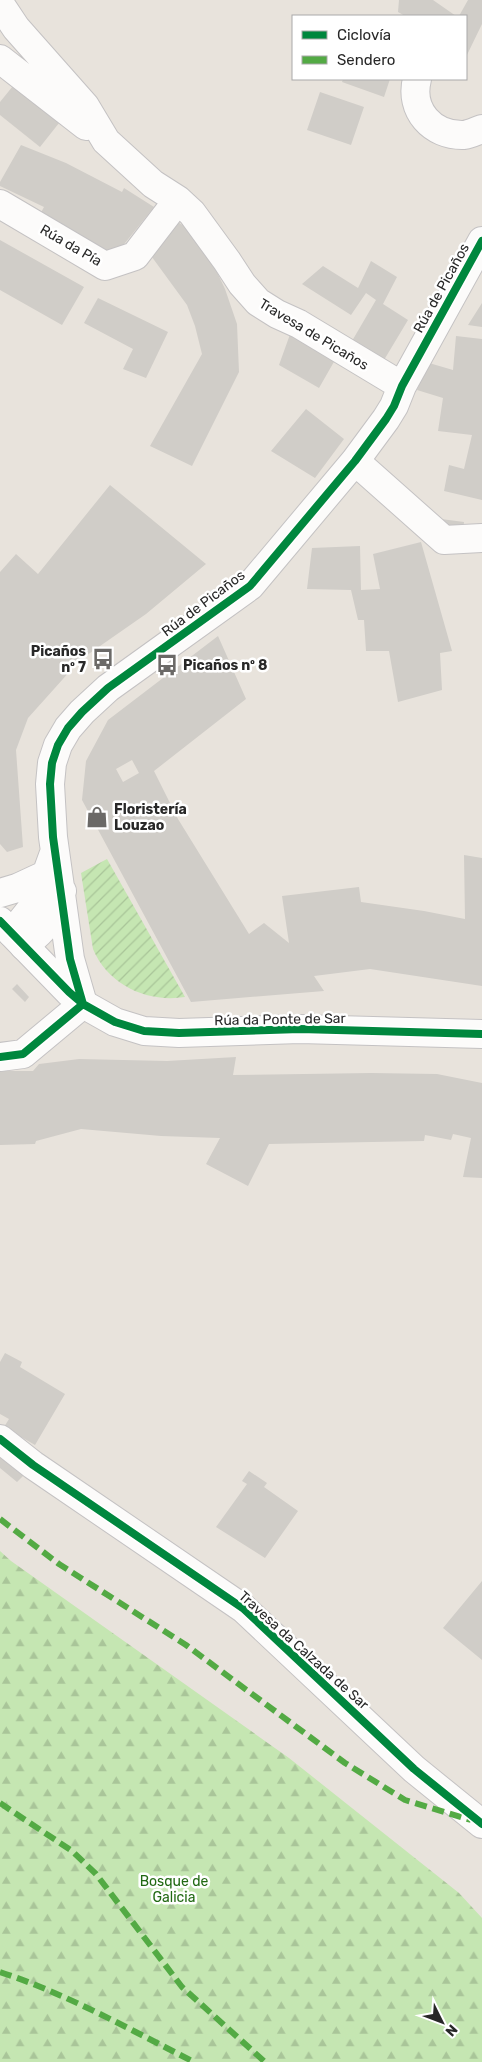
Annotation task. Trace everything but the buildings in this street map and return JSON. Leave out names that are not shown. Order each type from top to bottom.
[{"type":"street","name":"Travesa de Picaños","points":[[0,4],[16,28],[85,106],[106,141],[152,184],[178,200],[192,213],[242,284],[258,302],[277,314],[299,324],[402,386]]},
{"type":"street","points":[[0,59],[106,141]]},
{"type":"street","points":[[417,80],[414,90],[418,106],[429,124],[447,134],[466,135],[482,128]]},
{"type":"street","name":"Rúa da Pía","points":[[0,204],[105,266],[135,256],[178,200]]},
{"type":"street","name":"Rúa de Picaños","points":[[12,933],[48,924],[56,911],[50,784],[52,763],[58,745],[68,728],[108,688],[250,586],[355,461],[386,419],[394,406],[402,386],[482,241]]},
{"type":"street","points":[[355,461],[444,540],[482,538]]},
{"type":"street","points":[[0,893],[54,873]]},
{"type":"street","name":"Rúa de Picaños","points":[[54,873],[70,960],[83,1004]]},
{"type":"street","name":"Rúa da Ponte de Sar","points":[[12,933],[83,1004],[115,1022],[144,1031],[179,1033],[300,1030],[482,1034]]},
{"type":"street","points":[[0,1057],[23,1054],[83,1004]]},
{"type":"street","name":"Travesa da Calzada de Sar","points":[[0,1439],[33,1465],[244,1609],[414,1769],[482,1824]]},
{"type":"green space","points":[[107,859],[185,997],[157,997],[130,989],[108,973],[100,962],[93,949],[81,873]]},
{"type":"green space","name":"Bosque de Galicia","points":[[0,1551],[11,1561],[289,1758],[459,1893],[482,1918],[482,2062],[0,2062]]},
{"type":"marked path","points":[[0,1519],[59,1564],[186,1645],[345,1763],[405,1800],[471,1820]]},
{"type":"marked path","points":[[0,1803],[72,1851],[96,1874],[182,1987],[265,2062]]},
{"type":"marked path","points":[[0,1972],[74,2002],[194,2062]]},
{"type":"cycle path","points":[[83,1004],[70,959],[53,837],[50,784],[52,763],[58,745],[68,728],[82,712],[108,688],[250,586],[355,461],[386,419],[394,406],[402,386],[482,241]]},
{"type":"cycle path","points":[[0,921],[83,1004],[115,1022],[144,1031],[179,1033],[300,1029],[482,1034]]},
{"type":"cycle path","points":[[0,1057],[23,1054],[83,1004]]},
{"type":"cycle path","points":[[0,1439],[33,1465],[244,1609],[414,1769],[482,1824]]},
{"type":"place","name":"Picaños nº 7","points":[[103,659]]},
{"type":"place","name":"Picaños nº 8","points":[[167,665]]},
{"type":"place","name":"Floristería Louzao","points":[[97,817]]}]
